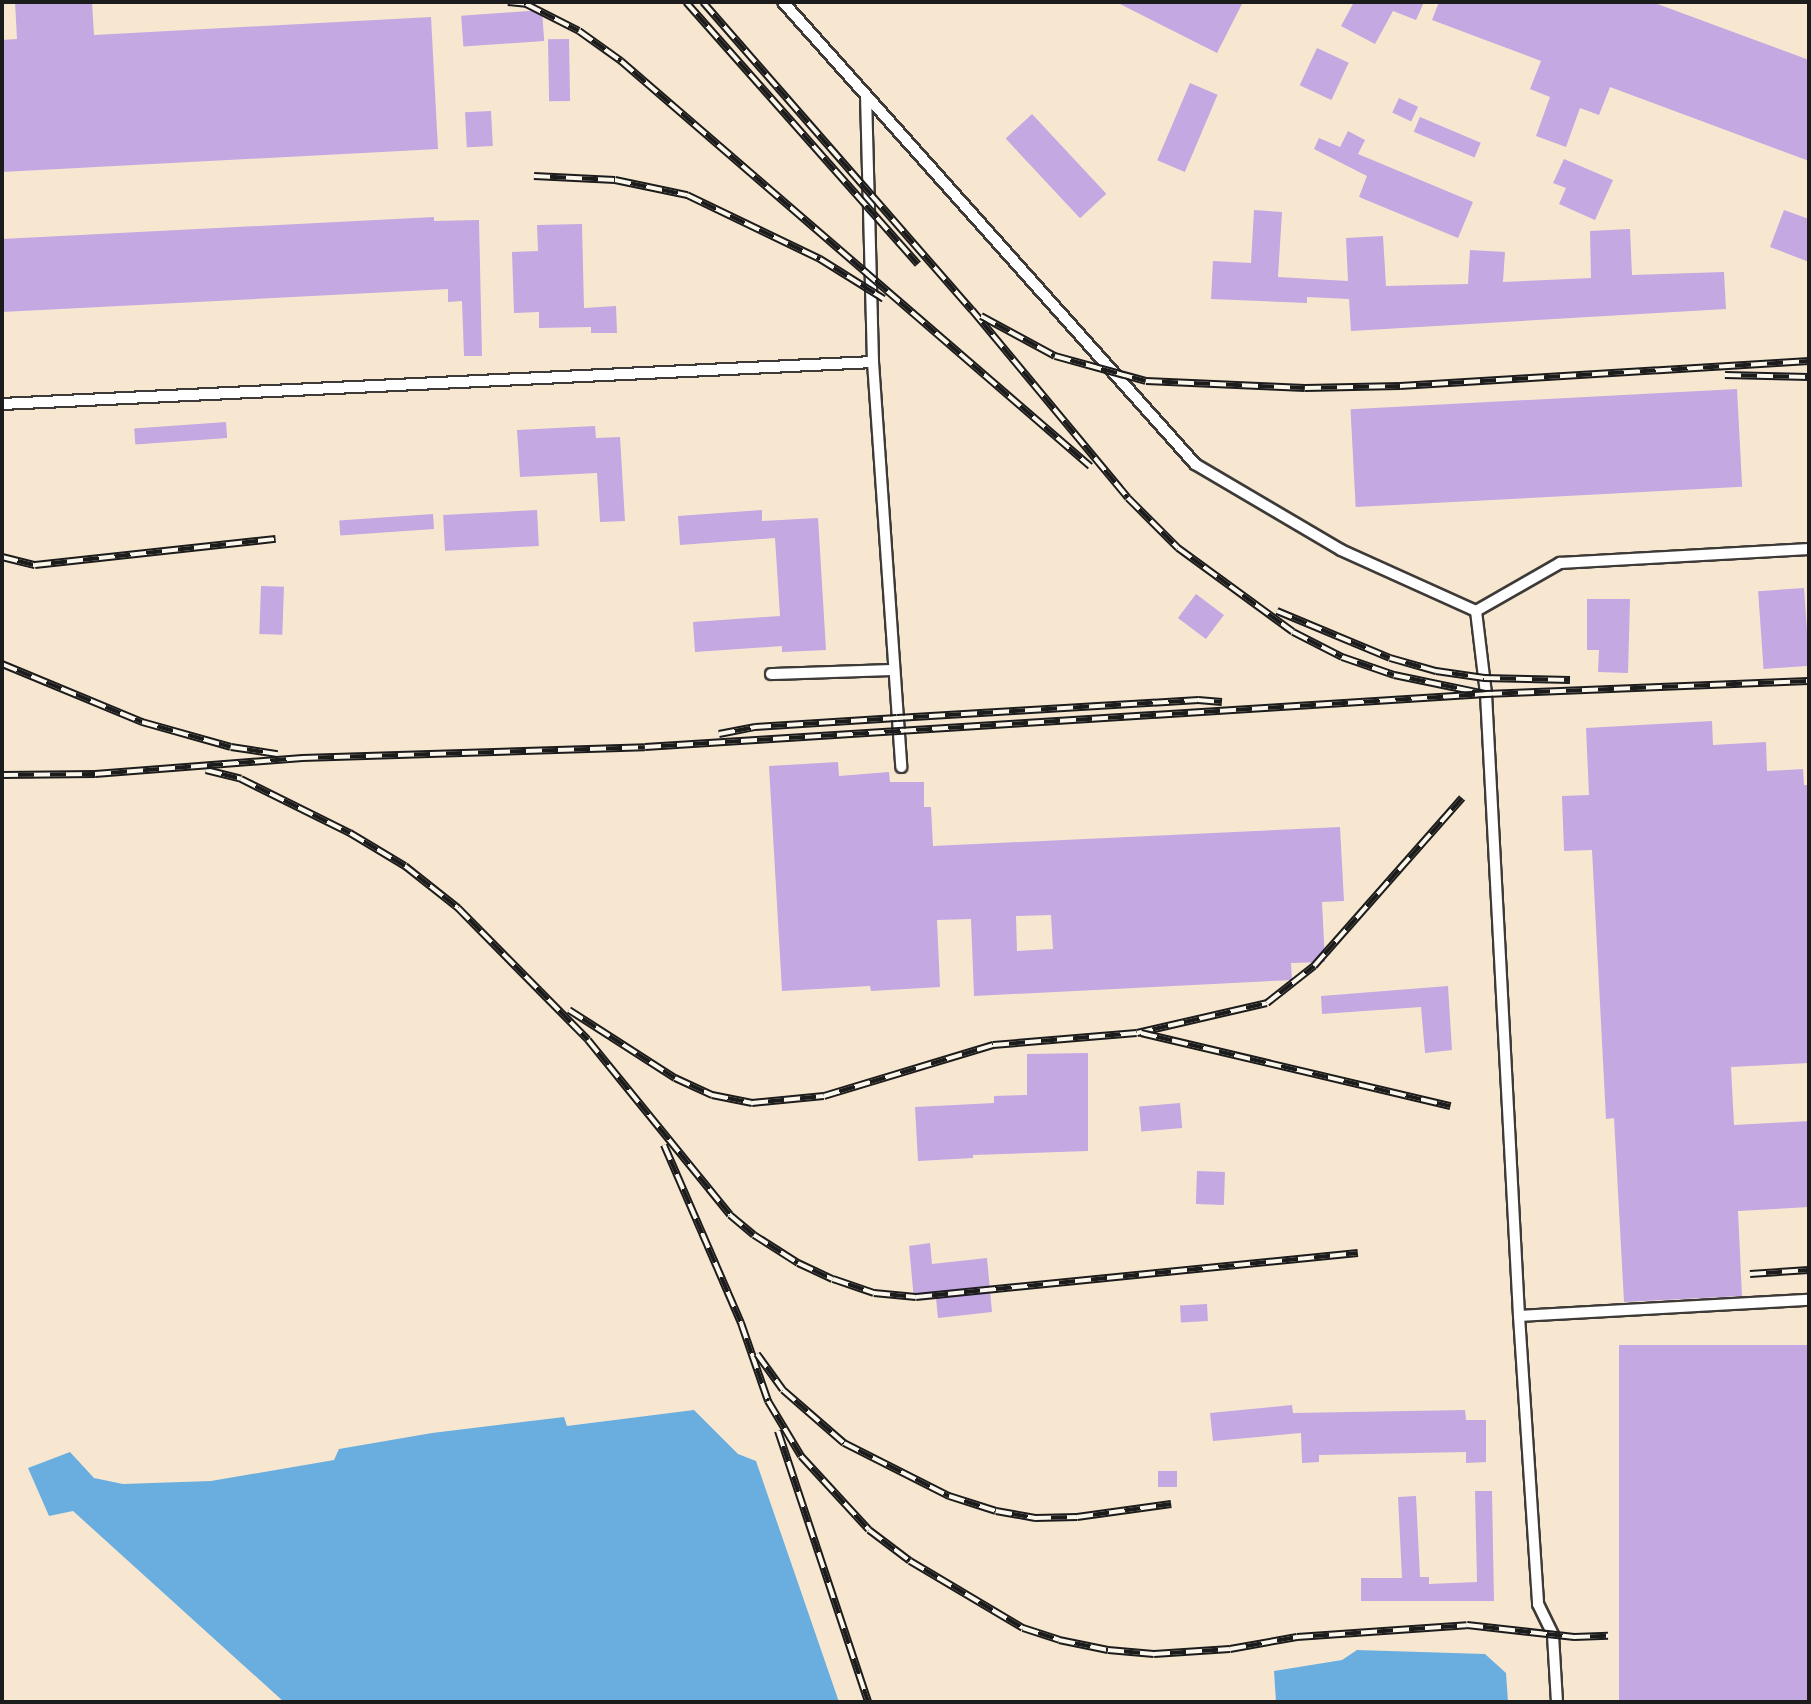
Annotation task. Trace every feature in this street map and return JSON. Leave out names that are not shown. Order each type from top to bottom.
[{"type":"lane","points":[[782,2],[1195,464],[1341,550],[1476,611]]},
{"type":"lane","points":[[866,98],[873,362],[901,767]]},
{"type":"lane","points":[[2,404],[873,362]]},
{"type":"lane","points":[[1476,611],[1560,563],[1809,548]]},
{"type":"lane","points":[[1476,611],[1486,694],[1519,1316],[1538,1604],[1553,1634],[1557,1702]]},
{"type":"lane","points":[[771,674],[894,670]]},
{"type":"lane","points":[[1519,1316],[1809,1300]]},
{"type":"water","points":[[694,1410],[738,1454],[756,1461],[839,1702],[284,1702],[73,1511],[49,1516],[28,1468],[70,1452],[94,1478],[123,1484],[211,1481],[334,1460],[339,1449],[432,1433],[564,1417],[567,1426]]},
{"type":"water","points":[[1357,1650],[1485,1654],[1506,1673],[1508,1702],[1276,1702],[1274,1671],[1342,1660]]},
{"type":"building","points":[[15,2],[92,2],[94,35],[431,17],[438,149],[2,172],[2,40],[17,39]]},
{"type":"building","points":[[1116,2],[1243,2],[1217,53]]},
{"type":"building","points":[[1354,2],[1424,2],[1416,20],[1393,11],[1375,44],[1341,26]]},
{"type":"building","points":[[1439,2],[1652,2],[1809,60],[1809,161],[1610,87],[1599,115],[1580,108],[1566,147],[1536,136],[1550,97],[1530,89],[1541,61],[1432,20]]},
{"type":"building","points":[[542,10],[544,41],[463,47],[461,16]]},
{"type":"building","points":[[548,39],[569,39],[570,101],[549,101]]},
{"type":"building","points":[[1317,48],[1349,63],[1331,100],[1300,85]]},
{"type":"building","points":[[1190,83],[1218,95],[1185,172],[1157,160]]},
{"type":"building","points":[[1399,98],[1418,107],[1411,121],[1392,113]]},
{"type":"building","points":[[491,111],[493,146],[467,147],[465,112]]},
{"type":"building","points":[[1032,114],[1106,194],[1080,218],[1006,139]]},
{"type":"building","points":[[1420,117],[1481,143],[1475,158],[1414,132]]},
{"type":"building","points":[[1348,131],[1365,140],[1358,154],[1473,202],[1458,238],[1359,197],[1367,176],[1314,149],[1319,138],[1340,147]]},
{"type":"building","points":[[1564,159],[1613,180],[1595,220],[1559,204],[1566,188],[1553,183]]},
{"type":"building","points":[[1254,210],[1282,212],[1278,277],[1348,281],[1346,238],[1383,236],[1386,286],[1468,284],[1470,250],[1505,252],[1503,282],[1591,278],[1590,231],[1630,229],[1632,275],[1724,272],[1726,309],[1351,331],[1349,299],[1307,297],[1307,303],[1211,299],[1213,261],[1251,263]]},
{"type":"building","points":[[1784,210],[1809,219],[1809,262],[1770,247]]},
{"type":"building","points":[[434,217],[434,221],[479,220],[482,356],[464,356],[462,301],[448,302],[448,289],[2,312],[2,239]]},
{"type":"building","points":[[582,224],[584,308],[616,306],[617,333],[591,333],[591,327],[539,328],[539,312],[514,313],[512,252],[538,251],[537,225]]},
{"type":"building","points":[[1737,389],[1742,487],[1356,507],[1351,409]]},
{"type":"building","points":[[226,422],[227,438],[135,444],[134,428]]},
{"type":"building","points":[[595,426],[596,438],[620,437],[625,521],[600,522],[597,473],[520,477],[517,430]]},
{"type":"building","points":[[537,510],[539,546],[445,551],[443,515]]},
{"type":"building","points":[[762,510],[762,521],[818,518],[826,650],[782,652],[782,646],[695,652],[693,622],[780,616],[775,538],[680,545],[678,516]]},
{"type":"building","points":[[433,514],[434,529],[340,536],[339,521]]},
{"type":"building","points":[[261,586],[284,587],[282,635],[259,634]]},
{"type":"building","points":[[1804,588],[1809,666],[1764,669],[1758,591]]},
{"type":"building","points":[[1196,594],[1224,615],[1206,639],[1178,618]]},
{"type":"building","points":[[1587,599],[1630,599],[1628,673],[1598,672],[1599,650],[1587,650]]},
{"type":"building","points":[[1712,721],[1713,745],[1766,742],[1767,771],[1803,769],[1804,785],[1809,785],[1809,1063],[1731,1067],[1734,1125],[1809,1121],[1809,1207],[1738,1211],[1742,1296],[1624,1302],[1614,1118],[1606,1119],[1592,850],[1564,851],[1562,796],[1589,795],[1586,728]]},
{"type":"building","points":[[838,762],[839,776],[889,772],[890,782],[924,782],[924,807],[931,807],[933,846],[1340,827],[1344,901],[1322,902],[1325,962],[1291,963],[1292,980],[974,996],[971,919],[937,920],[940,987],[871,991],[870,986],[782,991],[769,766]],"holes":[[[1051,915],[1053,949],[1017,951],[1016,916]]]},
{"type":"building","points":[[1448,986],[1452,1050],[1425,1053],[1421,1007],[1322,1014],[1321,996]]},
{"type":"building","points":[[1088,1053],[1088,1151],[973,1155],[973,1158],[918,1161],[915,1107],[994,1103],[994,1096],[1027,1095],[1027,1054]]},
{"type":"building","points":[[1180,1103],[1182,1128],[1141,1131],[1139,1107]]},
{"type":"building","points":[[1197,1171],[1225,1172],[1224,1205],[1196,1204]]},
{"type":"building","points":[[930,1243],[932,1264],[987,1258],[992,1312],[938,1318],[936,1298],[914,1300],[909,1246]]},
{"type":"building","points":[[1207,1304],[1208,1321],[1181,1322],[1180,1305]]},
{"type":"building","points":[[1619,1345],[1809,1345],[1809,1702],[1619,1702]]},
{"type":"building","points":[[1292,1405],[1293,1413],[1465,1410],[1466,1420],[1486,1420],[1486,1462],[1466,1463],[1466,1452],[1319,1455],[1319,1462],[1302,1463],[1301,1433],[1213,1441],[1210,1413]]},
{"type":"building","points":[[1158,1471],[1177,1471],[1177,1487],[1158,1487]]},
{"type":"building","points":[[1475,1491],[1492,1491],[1494,1601],[1361,1601],[1361,1578],[1402,1578],[1398,1497],[1416,1496],[1420,1577],[1429,1577],[1429,1584],[1477,1582]]},
{"type":"railway","points":[[508,2],[526,4],[579,31],[621,61],[1090,466]]},
{"type":"railway","points":[[686,2],[918,264]]},
{"type":"railway","points":[[703,2],[972,310],[1128,498],[1178,548],[1293,632],[1342,657],[1394,675],[1486,694],[1809,681]]},
{"type":"railway","points":[[534,176],[615,180],[687,195],[820,259],[884,299]]},
{"type":"railway","points":[[981,316],[1055,356],[1146,381],[1305,388],[1400,386],[1809,361]]},
{"type":"railway","points":[[1725,375],[1809,377]]},
{"type":"railway","points":[[2,557],[35,565],[276,539]]},
{"type":"railway","points":[[1277,611],[1390,658],[1436,671],[1484,678],[1570,680]]},
{"type":"railway","points":[[2,664],[142,722],[231,747],[277,754]]},
{"type":"railway","points":[[2,775],[95,774],[302,758],[645,747],[1486,694]]},
{"type":"railway","points":[[719,734],[755,727],[1198,700],[1222,702]]},
{"type":"railway","points":[[206,770],[241,779],[350,833],[405,866],[458,908],[588,1040],[730,1215],[754,1235],[798,1263],[833,1279],[874,1293],[916,1297],[1358,1253]]},
{"type":"railway","points":[[569,1010],[675,1078],[712,1095],[752,1103],[824,1096],[993,1045],[1137,1033],[1267,1003],[1314,966],[1462,798]]},
{"type":"railway","points":[[1141,1033],[1450,1106]]},
{"type":"railway","points":[[664,1145],[741,1323],[768,1401],[801,1456],[869,1530],[910,1561],[1023,1628],[1059,1640],[1108,1650],[1154,1654],[1230,1649],[1297,1637],[1467,1625],[1574,1637],[1608,1636]]},
{"type":"railway","points":[[1750,1274],[1809,1270]]},
{"type":"railway","points":[[757,1354],[783,1390],[844,1443],[949,1496],[996,1511],[1035,1518],[1077,1517],[1171,1504]]},
{"type":"railway","points":[[778,1431],[868,1702]]}]
